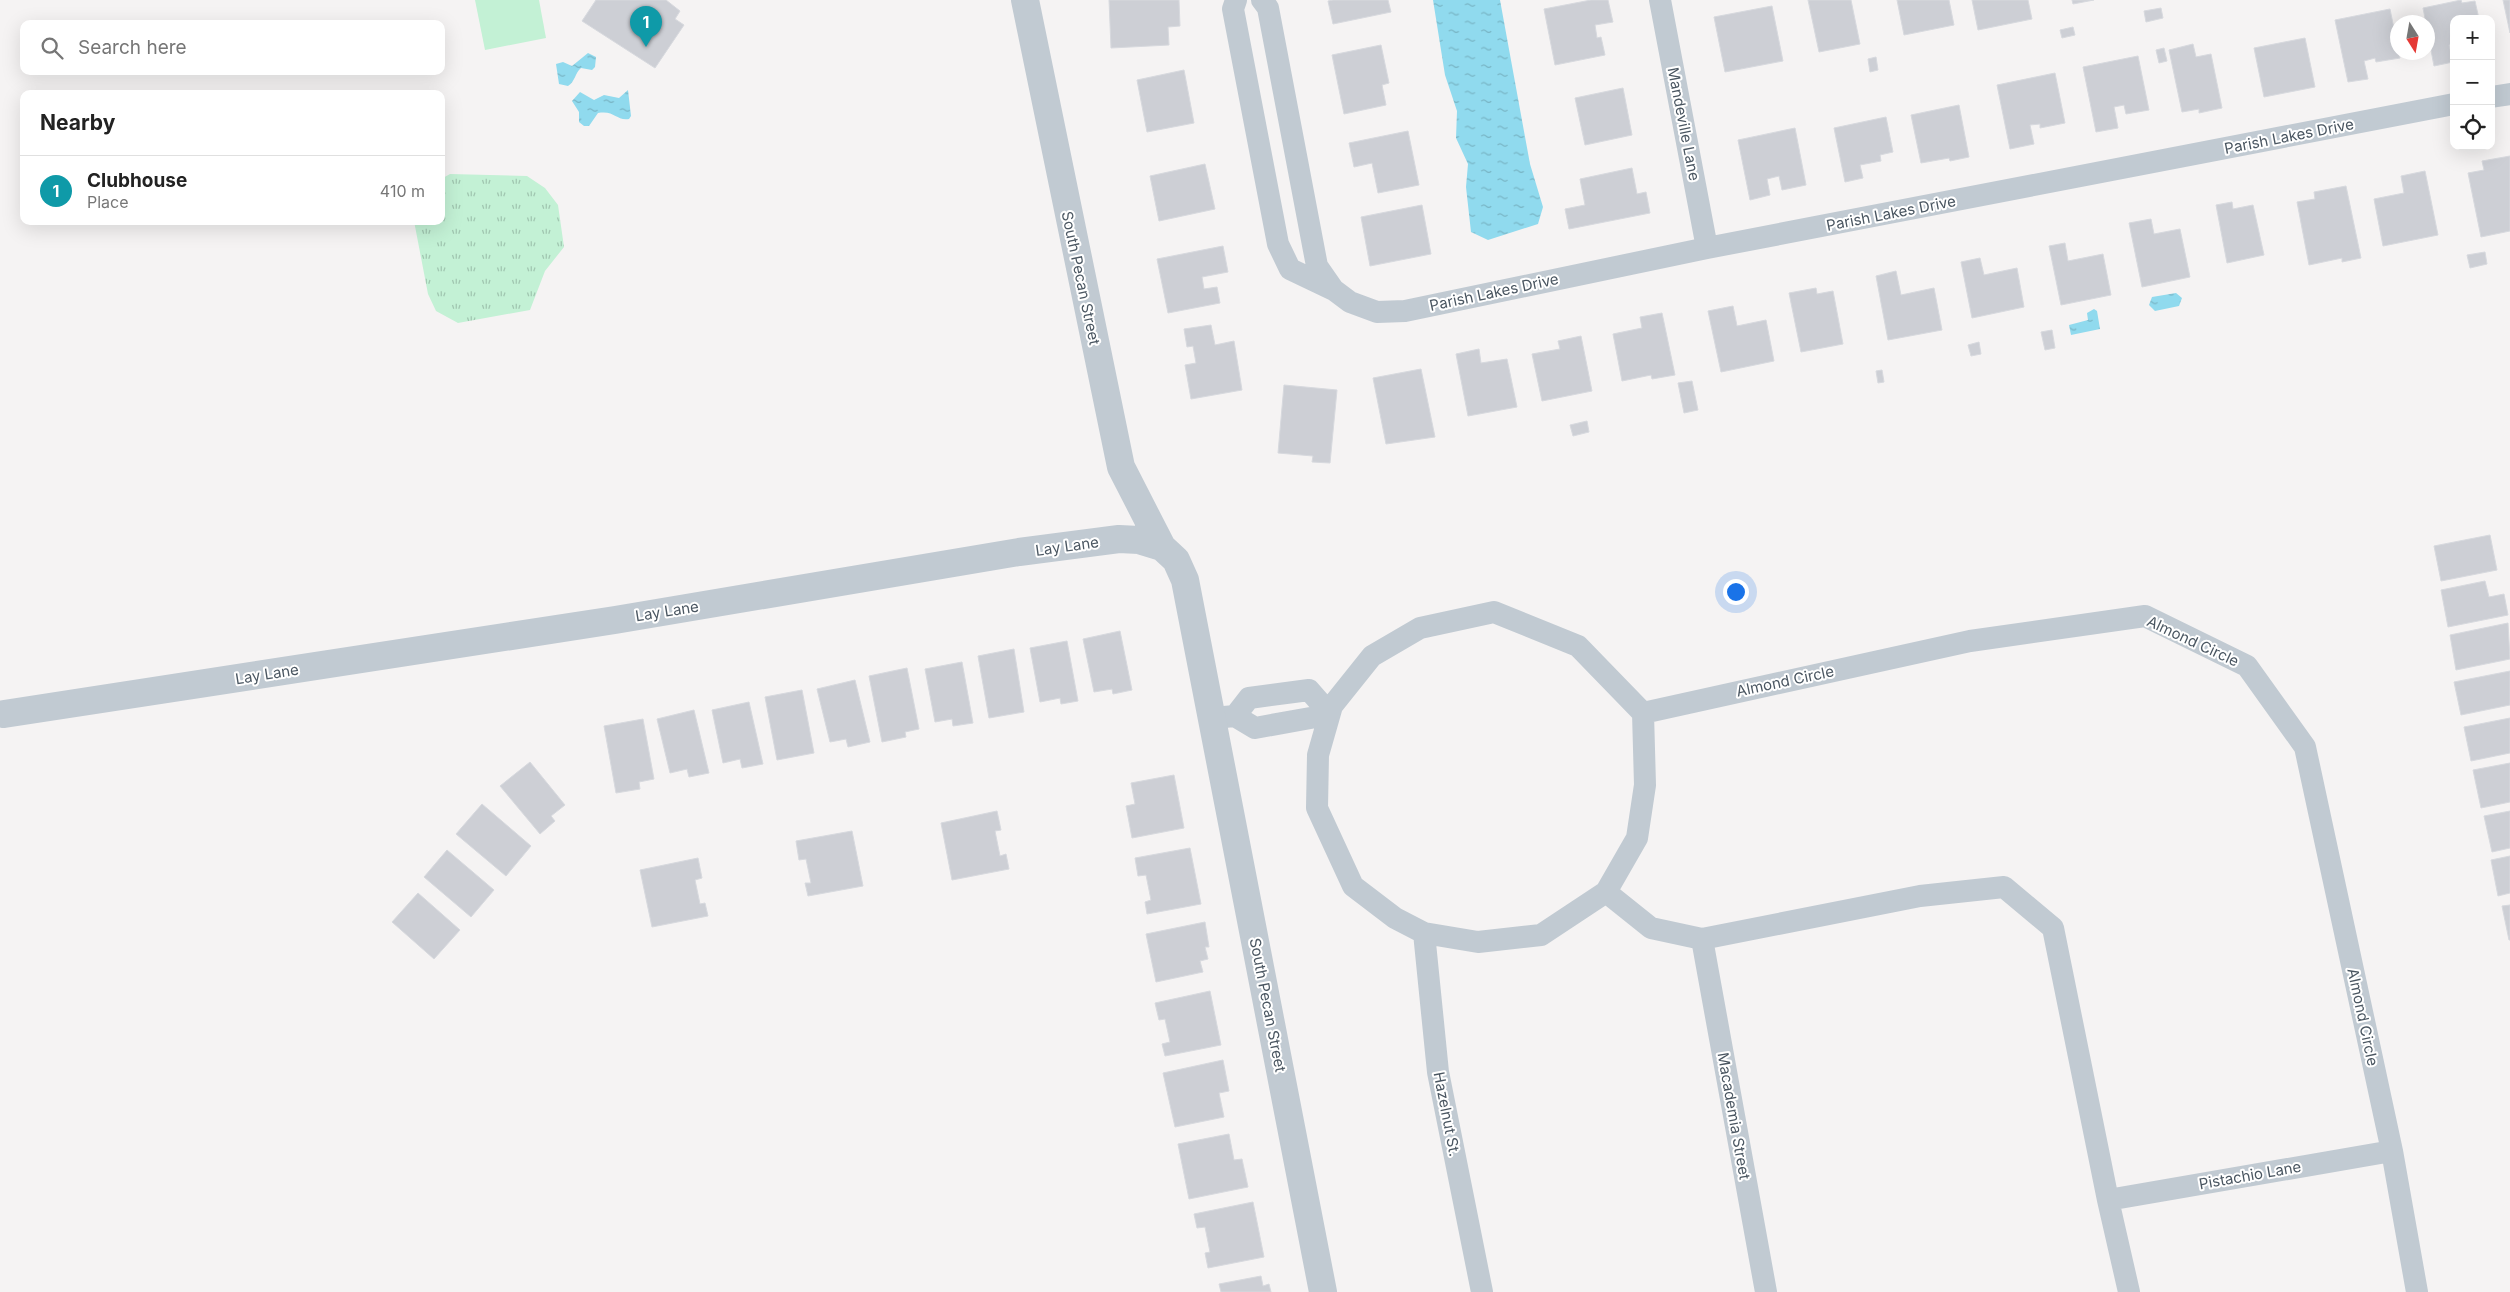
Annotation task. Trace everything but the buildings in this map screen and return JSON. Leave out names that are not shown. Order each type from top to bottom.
[{"type":"street","name":"South Pecan Street","points":[[1025,0],[1121,467],[1162,547]]},
{"type":"street","name":"Parish Lakes Drive","points":[[1236,0],[1233,9],[1278,244],[1290,269],[1334,290],[1350,302],[1377,312],[1405,311],[1707,248],[2450,105]]},
{"type":"street","name":"Parish Lakes Drive","points":[[1262,0],[1268,8],[1317,266],[1334,290]]},
{"type":"street","name":"Mandeville Lane","points":[[1660,0],[1707,248]]},
{"type":"street","points":[[2495,96],[2510,94]]},
{"type":"street","name":"Lay Lane","points":[[1,711],[615,620],[1019,552],[1119,539],[1139,540],[1162,547]]},
{"type":"street","points":[[1162,547],[1176,560],[1186,580],[1224,717]]},
{"type":"street","points":[[1224,717],[1255,728],[1316,717],[1372,656],[1420,628],[1494,612],[1578,646],[1643,713],[1645,785],[1637,838],[1606,892],[1541,935],[1478,942],[1424,933],[1394,918],[1353,886],[1317,808],[1318,755],[1327,706]]},
{"type":"street","name":"Almond Circle","points":[[1643,713],[1970,641],[2146,616],[2247,666],[2304,748],[2392,1151],[2417,1292]]},
{"type":"street","points":[[1224,717],[1248,698],[1309,690],[1327,706]]},
{"type":"street","name":"South Pecan Street","points":[[1224,717],[1322,1292]]},
{"type":"street","points":[[1606,892],[1651,928],[1702,939],[1920,896],[2004,887],[2053,928],[2108,1200],[2129,1292]]},
{"type":"street","name":"Hazelnut St.","points":[[1424,933],[1438,1072],[1482,1292]]},
{"type":"street","name":"Macademia Street","points":[[1702,939],[1766,1292]]},
{"type":"street","name":"Pistachio Lane","points":[[2108,1200],[2392,1151]]},
{"type":"green space","points":[[475,0],[539,0],[546,38],[485,50]]},
{"type":"green space","points":[[450,174],[527,176],[545,188],[558,205],[564,247],[545,271],[530,310],[458,323],[436,311],[428,294],[415,225],[445,225],[445,177]]},
{"type":"water","points":[[1433,0],[1500,0],[1530,164],[1543,207],[1538,224],[1488,240],[1471,232],[1466,187],[1468,164],[1456,138],[1457,111],[1445,75]]},
{"type":"water","points":[[588,53],[596,57],[595,67],[592,70],[581,68],[568,86],[559,84],[556,64],[563,62],[572,66]]},
{"type":"water","points":[[628,90],[631,116],[629,119],[604,112],[598,113],[589,126],[584,126],[579,122],[579,112],[572,101],[580,92],[594,100],[604,95],[619,98]]},
{"type":"water","points":[[2176,293],[2182,298],[2179,306],[2155,311],[2149,305],[2152,297]]},
{"type":"water","points":[[2094,309],[2097,311],[2100,329],[2071,335],[2069,325],[2088,320],[2087,313]]},
{"type":"place","name":"Clubhouse","points":[[646,47]]}]
